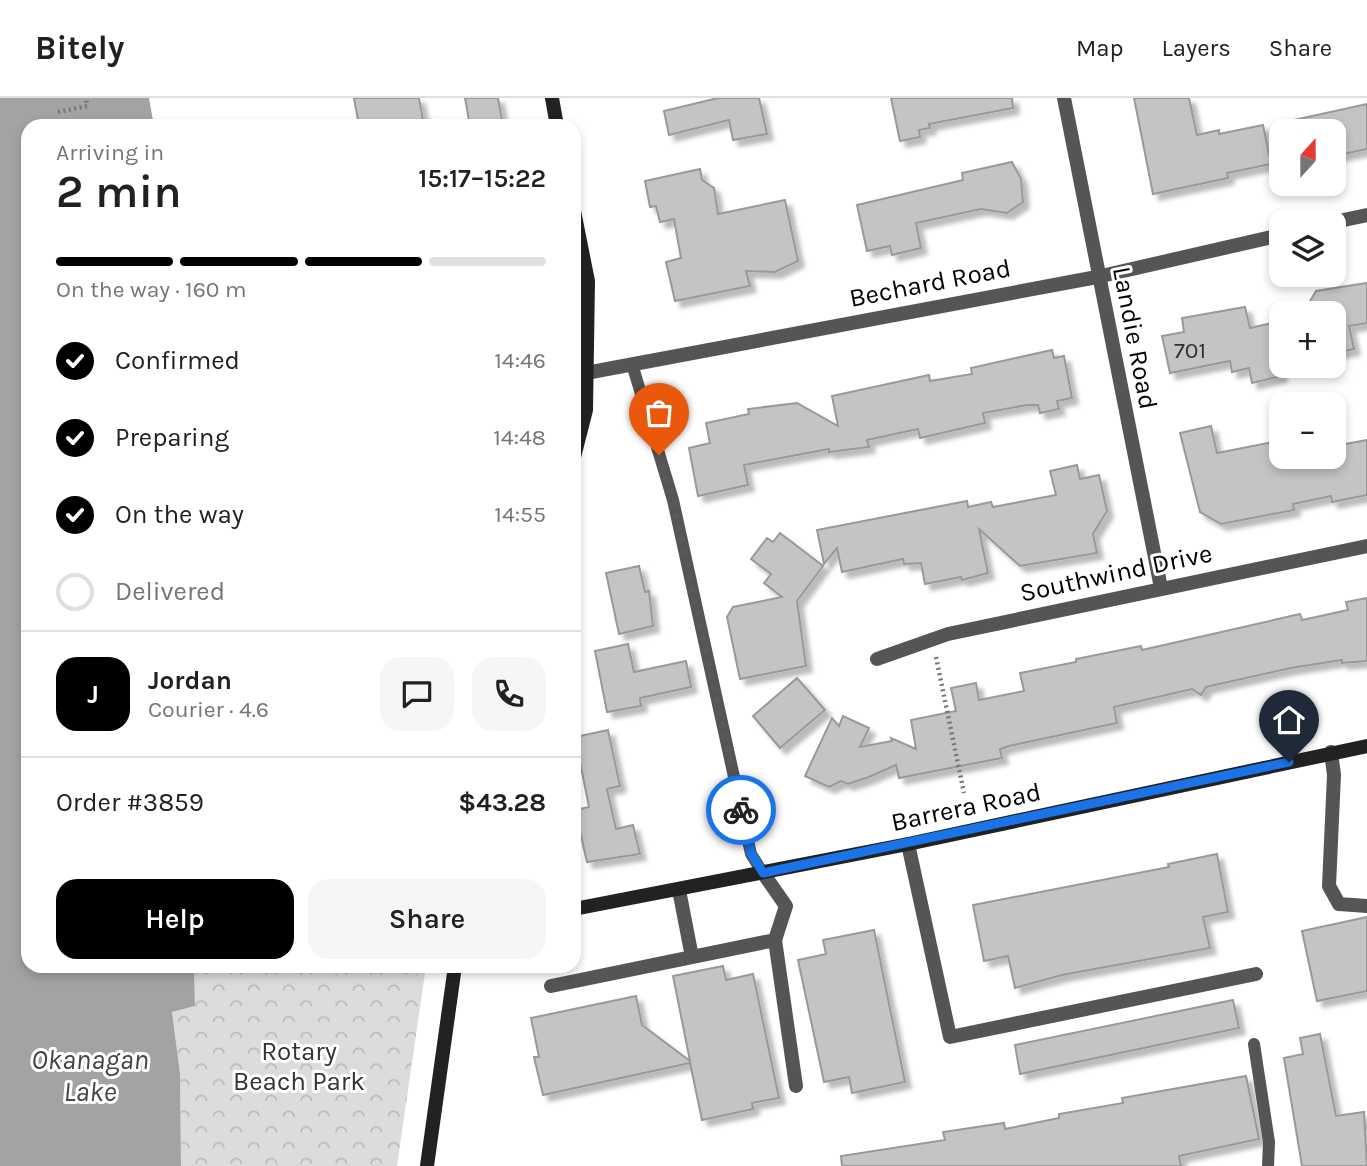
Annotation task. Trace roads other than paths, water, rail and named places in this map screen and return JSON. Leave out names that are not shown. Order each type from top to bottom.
[{"type":"street","points":[[552,98],[556,119]]},
{"type":"street","name":"Landie Road","points":[[1064,98],[1088,213],[1097,277],[1161,588]]},
{"type":"street","points":[[1346,219],[1367,215]]},
{"type":"street","name":"Bechard Road","points":[[586,373],[1097,277],[1269,237]]},
{"type":"street","points":[[581,246],[588,281],[586,410],[581,430]]},
{"type":"street","name":"Southwind Drive","points":[[877,659],[933,640],[1161,588],[1367,546]]},
{"type":"street","name":"Barrera Road","points":[[581,907],[908,844],[1367,746]]},
{"type":"street","points":[[1331,752],[1334,775],[1329,886],[1339,904],[1367,906]]},
{"type":"street","points":[[908,844],[950,1037],[1256,974]]},
{"type":"street","points":[[763,873],[786,906],[775,940],[796,1086]]},
{"type":"street","points":[[679,890],[692,957]]},
{"type":"street","points":[[551,986],[775,940]]},
{"type":"street","points":[[427,1166],[453,973]]},
{"type":"lane","points":[[632,364],[673,500],[751,853],[763,873]]},
{"type":"lane","points":[[1254,1044],[1269,1142],[1268,1166]]},
{"type":"water","name":"Okanagan Lake","points":[[0,98],[149,98],[153,119],[21,119],[21,973],[194,973],[195,1006],[172,1012],[180,1073],[181,1166],[0,1166]]},
{"type":"park label","name":"Rotary Beach Park","points":[[299,1066]]}]
